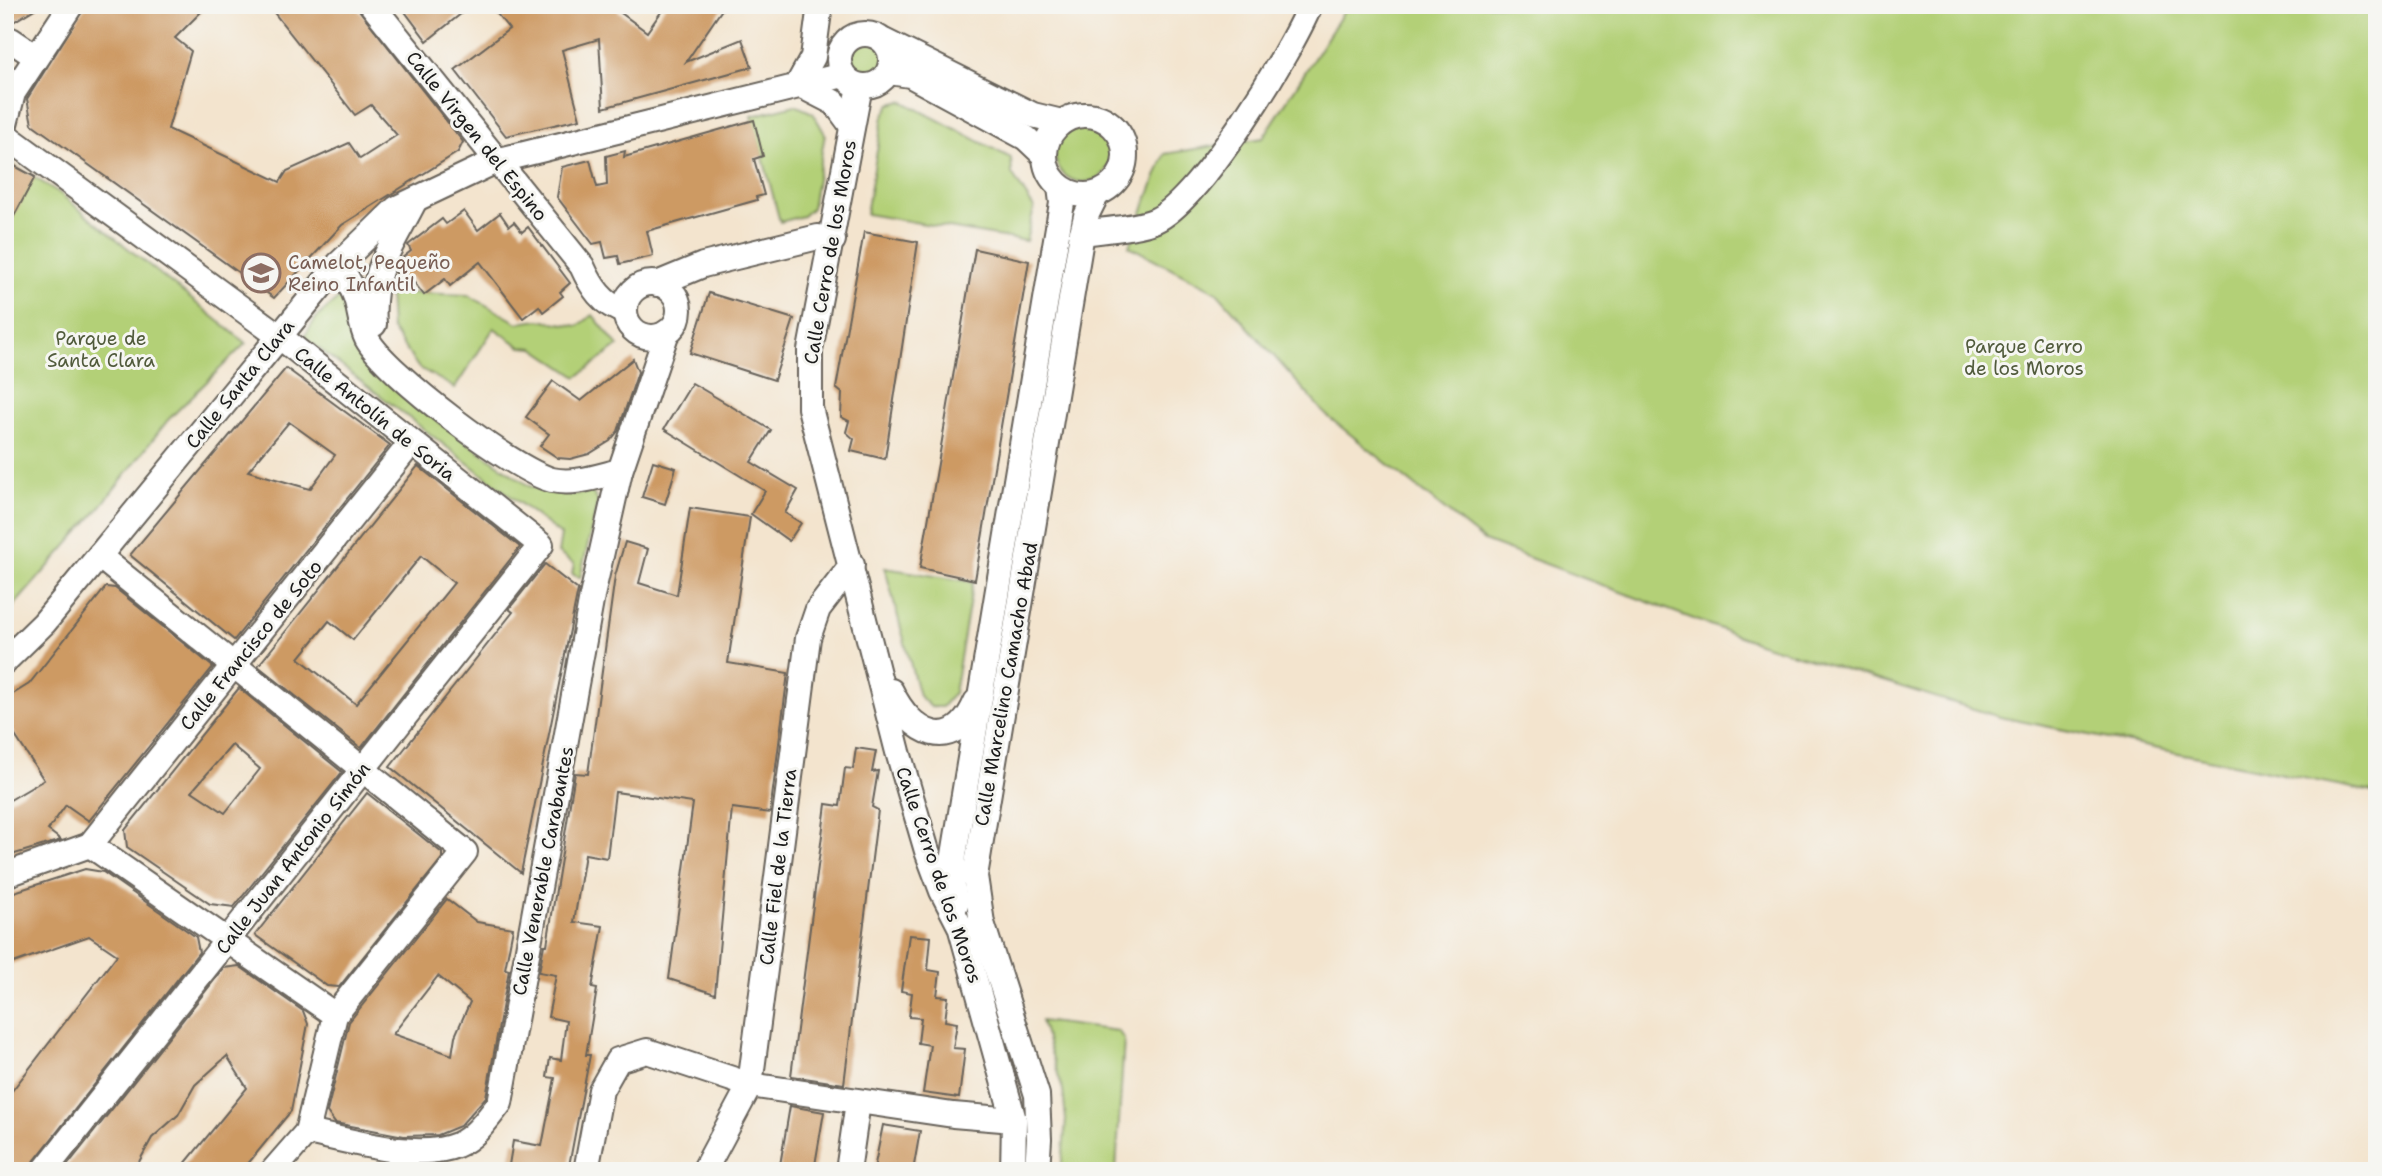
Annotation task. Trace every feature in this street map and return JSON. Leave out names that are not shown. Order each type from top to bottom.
[{"type":"street","points":[[5,124],[13,93],[71,5]]},
{"type":"street","name":"Calle Virgen del Espino","points":[[372,5],[582,266],[606,280],[622,283],[639,295]]},
{"type":"street","points":[[1082,233],[1156,220],[1190,190],[1253,108],[1301,27],[1310,5]]},
{"type":"street","points":[[812,9],[849,59],[877,84],[889,72],[892,56],[884,41]]},
{"type":"street","points":[[812,9],[813,57],[798,84],[835,103],[852,126]]},
{"type":"street","points":[[849,59],[869,33],[1033,114],[1062,122]]},
{"type":"street","points":[[5,44],[11,40],[35,56]]},
{"type":"street","name":"Calle Santa Clara","points":[[5,660],[44,623],[339,264],[397,208],[496,161],[798,84],[849,59]]},
{"type":"street","name":"Calle Cerro de los Moros","points":[[849,59],[852,126],[833,240],[810,350],[808,391],[821,456],[852,565],[898,752],[927,851],[942,891],[960,926],[1014,1120],[1013,1171]]},
{"type":"street","points":[[889,72],[910,75],[1026,138],[1044,155],[1051,178],[1060,187],[1083,196],[1097,194],[1119,177],[1125,151],[1121,137],[1102,118],[1074,116],[1052,131],[1044,155]]},
{"type":"street","name":"Calle Antolín de Soria","points":[[5,135],[279,336],[541,545]]},
{"type":"street","name":"Calle Marcelino Camacho Abad","points":[[960,926],[952,884],[954,855],[1062,203],[1060,187]]},
{"type":"street","name":"Calle Marcelino Camacho Abad","points":[[1037,1171],[1040,1139],[1037,1095],[982,923],[975,876],[1082,233],[1086,216],[1097,194]]},
{"type":"street","points":[[382,359],[372,294],[377,274],[415,200]]},
{"type":"street","points":[[639,295],[670,290],[677,302],[677,319],[667,332],[654,337],[641,335],[629,325],[639,295],[703,265],[818,237],[833,240]]},
{"type":"street","points":[[339,264],[356,296],[366,338],[382,359],[437,405],[529,472],[554,481],[587,479],[620,471]]},
{"type":"street","points":[[677,302],[703,265]]},
{"type":"street","name":"Calle Venerable Carabantes","points":[[307,1132],[423,1153],[458,1145],[482,1126],[500,1103],[569,736],[592,596],[620,471],[667,332]]},
{"type":"street","name":"Calle Venerable Carabantes","points":[[641,335],[650,383]]},
{"type":"street","name":"Calle Francisco de Soto","points":[[90,845],[411,443]]},
{"type":"street","name":"Calle Juan Antonio Simón","points":[[44,1171],[541,545]]},
{"type":"street","points":[[99,556],[465,852],[335,1015],[307,1132],[274,1171]]},
{"type":"street","name":"Calle Fiel de la Tierra","points":[[704,1171],[750,1085],[808,638],[818,609],[852,565]]},
{"type":"street","name":"Calle Cerro de los Moros","points":[[877,662],[900,711],[917,728],[929,732],[946,732],[960,727],[970,717],[984,685]]},
{"type":"street","points":[[5,875],[90,845],[335,1015]]},
{"type":"street","points":[[586,1171],[601,1090],[618,1060],[647,1051],[750,1085],[858,1102],[1014,1120]]},
{"type":"street","points":[[848,1171],[858,1102]]},
{"type":"green space","name":"Parque Cerro de los Moros","points":[[1348,5],[2377,5],[2377,793],[2000,717],[1758,643],[1484,541],[1326,415],[1217,292],[1129,246],[1165,154],[1263,138]]},
{"type":"green space","points":[[865,39],[879,45],[885,59],[879,73],[865,79],[851,73],[845,59],[851,45]]},
{"type":"green space","points":[[902,101],[1011,158],[1012,174],[1034,208],[1026,241],[866,214],[883,116],[890,104]]},
{"type":"green space","points":[[795,105],[813,113],[825,134],[812,208],[803,216],[780,222],[752,116]]},
{"type":"green space","points":[[1077,126],[1089,126],[1099,130],[1107,138],[1111,154],[1107,170],[1099,178],[1089,182],[1077,182],[1067,178],[1059,170],[1055,160],[1055,148],[1059,138],[1067,130]]},
{"type":"green space","name":"Parque de Santa Clara","points":[[9,162],[58,192],[246,343],[168,420],[97,511],[5,616],[5,169]]},
{"type":"green space","points":[[389,292],[468,295],[518,323],[539,320],[578,326],[593,315],[618,346],[577,377],[534,348],[521,347],[494,328],[455,388],[418,367],[391,328]]},
{"type":"green space","points":[[340,297],[362,361],[405,398],[529,486],[566,495],[592,492],[598,501],[580,578],[572,574],[574,564],[558,553],[561,535],[304,337],[317,317]]},
{"type":"green space","points":[[885,568],[973,582],[954,693],[942,707],[931,707],[919,696]]},
{"type":"green space","points":[[1041,1021],[1118,1031],[1124,1039],[1116,1171],[1061,1171],[1066,1120],[1063,1090]]},
{"type":"building","points":[[5,5],[41,5],[5,27]]},
{"type":"building","points":[[86,5],[208,5],[175,38],[191,51],[168,129],[280,182],[287,171],[349,143],[360,159],[397,135],[371,105],[355,115],[268,5],[355,5],[463,142],[458,152],[342,225],[274,298],[32,124],[27,99]]},
{"type":"building","points":[[400,5],[472,5],[427,41]]},
{"type":"building","points":[[490,5],[610,5],[647,32],[666,5],[725,5],[686,62],[742,39],[752,67],[603,108],[599,39],[562,50],[580,119],[506,136],[455,70],[509,29]]},
{"type":"building","points":[[754,120],[763,156],[754,159],[764,195],[756,197],[757,200],[647,231],[653,256],[620,264],[618,256],[606,258],[602,242],[593,244],[557,197],[562,167],[590,160],[597,187],[607,185],[606,156],[625,151],[624,157]]},
{"type":"building","points":[[11,164],[35,177],[5,233],[5,175]]},
{"type":"building","points":[[464,211],[478,230],[500,213],[509,226],[514,222],[522,232],[528,227],[570,283],[560,292],[563,296],[543,312],[539,306],[523,318],[480,262],[450,286],[445,279],[424,295],[409,276],[402,281],[395,272],[401,259],[411,251],[408,245],[442,219],[446,224]]},
{"type":"building","points":[[864,232],[918,242],[885,459],[851,451],[854,439],[846,432],[849,421],[841,417],[842,393],[836,388]]},
{"type":"building","points":[[975,249],[1029,261],[975,580],[920,568]]},
{"type":"building","points":[[709,293],[794,319],[774,380],[690,353]]},
{"type":"building","points":[[633,359],[638,372],[618,431],[610,441],[589,454],[570,459],[558,458],[540,446],[549,434],[526,417],[553,381],[581,401]]},
{"type":"building","points":[[286,368],[390,445],[234,640],[130,555]],"holes":[[[289,422],[335,455],[310,489],[248,471]]]},
{"type":"building","points":[[692,383],[771,430],[751,462],[798,490],[785,513],[801,523],[789,541],[751,514],[765,491],[664,429]]},
{"type":"building","points":[[653,461],[676,468],[665,504],[642,497]]},
{"type":"building","points":[[418,466],[520,547],[361,748],[258,666]],"holes":[[[421,556],[454,583],[356,704],[299,658],[329,621],[353,640]]]},
{"type":"building","points":[[690,508],[750,517],[728,663],[788,673],[770,813],[732,808],[715,994],[669,979],[693,803],[615,792],[607,858],[585,854],[574,922],[603,926],[592,988],[597,989],[586,1055],[590,1055],[568,1171],[508,1171],[513,1141],[542,1146],[555,1078],[547,1077],[550,1058],[561,1060],[566,1021],[548,1017],[556,975],[539,972],[544,945],[547,945],[575,773],[588,774],[615,576],[625,542],[648,549],[639,583],[677,595]]},
{"type":"building","points":[[545,564],[578,590],[521,873],[390,767],[513,612],[509,609]]},
{"type":"building","points":[[106,587],[115,588],[213,667],[89,821],[66,805],[48,830],[61,840],[5,857],[5,803],[44,780],[12,731],[5,735],[5,699],[29,684]]},
{"type":"building","points":[[239,688],[342,772],[234,907],[210,904],[127,847],[125,830]],"holes":[[[232,745],[260,769],[225,813],[192,791]]]},
{"type":"building","points":[[856,748],[876,751],[872,772],[878,771],[872,807],[878,810],[844,1084],[791,1076],[826,804],[840,806],[845,768],[853,769]]},
{"type":"building","points":[[367,793],[442,853],[442,858],[339,987],[327,986],[255,935]]},
{"type":"building","points":[[85,869],[103,872],[196,937],[199,952],[31,1165],[5,1171],[5,1100],[117,955],[89,936],[5,966],[5,895]]},
{"type":"building","points":[[447,899],[477,922],[513,928],[505,969],[509,970],[486,1097],[460,1126],[438,1135],[404,1136],[335,1123],[327,1112],[349,1022]],"holes":[[[438,976],[470,1002],[455,1036],[452,1055],[393,1034]]]},
{"type":"building","points":[[909,935],[931,937],[928,970],[940,972],[937,996],[948,997],[945,1021],[957,1023],[953,1048],[965,1049],[959,1098],[923,1093],[930,1045],[918,1043],[921,1018],[909,1017],[912,993],[901,991]]},
{"type":"building","points":[[239,966],[303,1011],[308,1024],[291,1111],[242,1171],[179,1171],[247,1088],[227,1056],[195,1085],[178,1115],[152,1138],[134,1171],[63,1171],[224,968]]},
{"type":"building","points":[[790,1106],[824,1112],[814,1171],[779,1171]]},
{"type":"building","points":[[883,1125],[920,1131],[913,1171],[874,1169]]},
{"type":"place","name":"Camelot, Pequeño Reino Infantil","points":[[261,273]]}]
